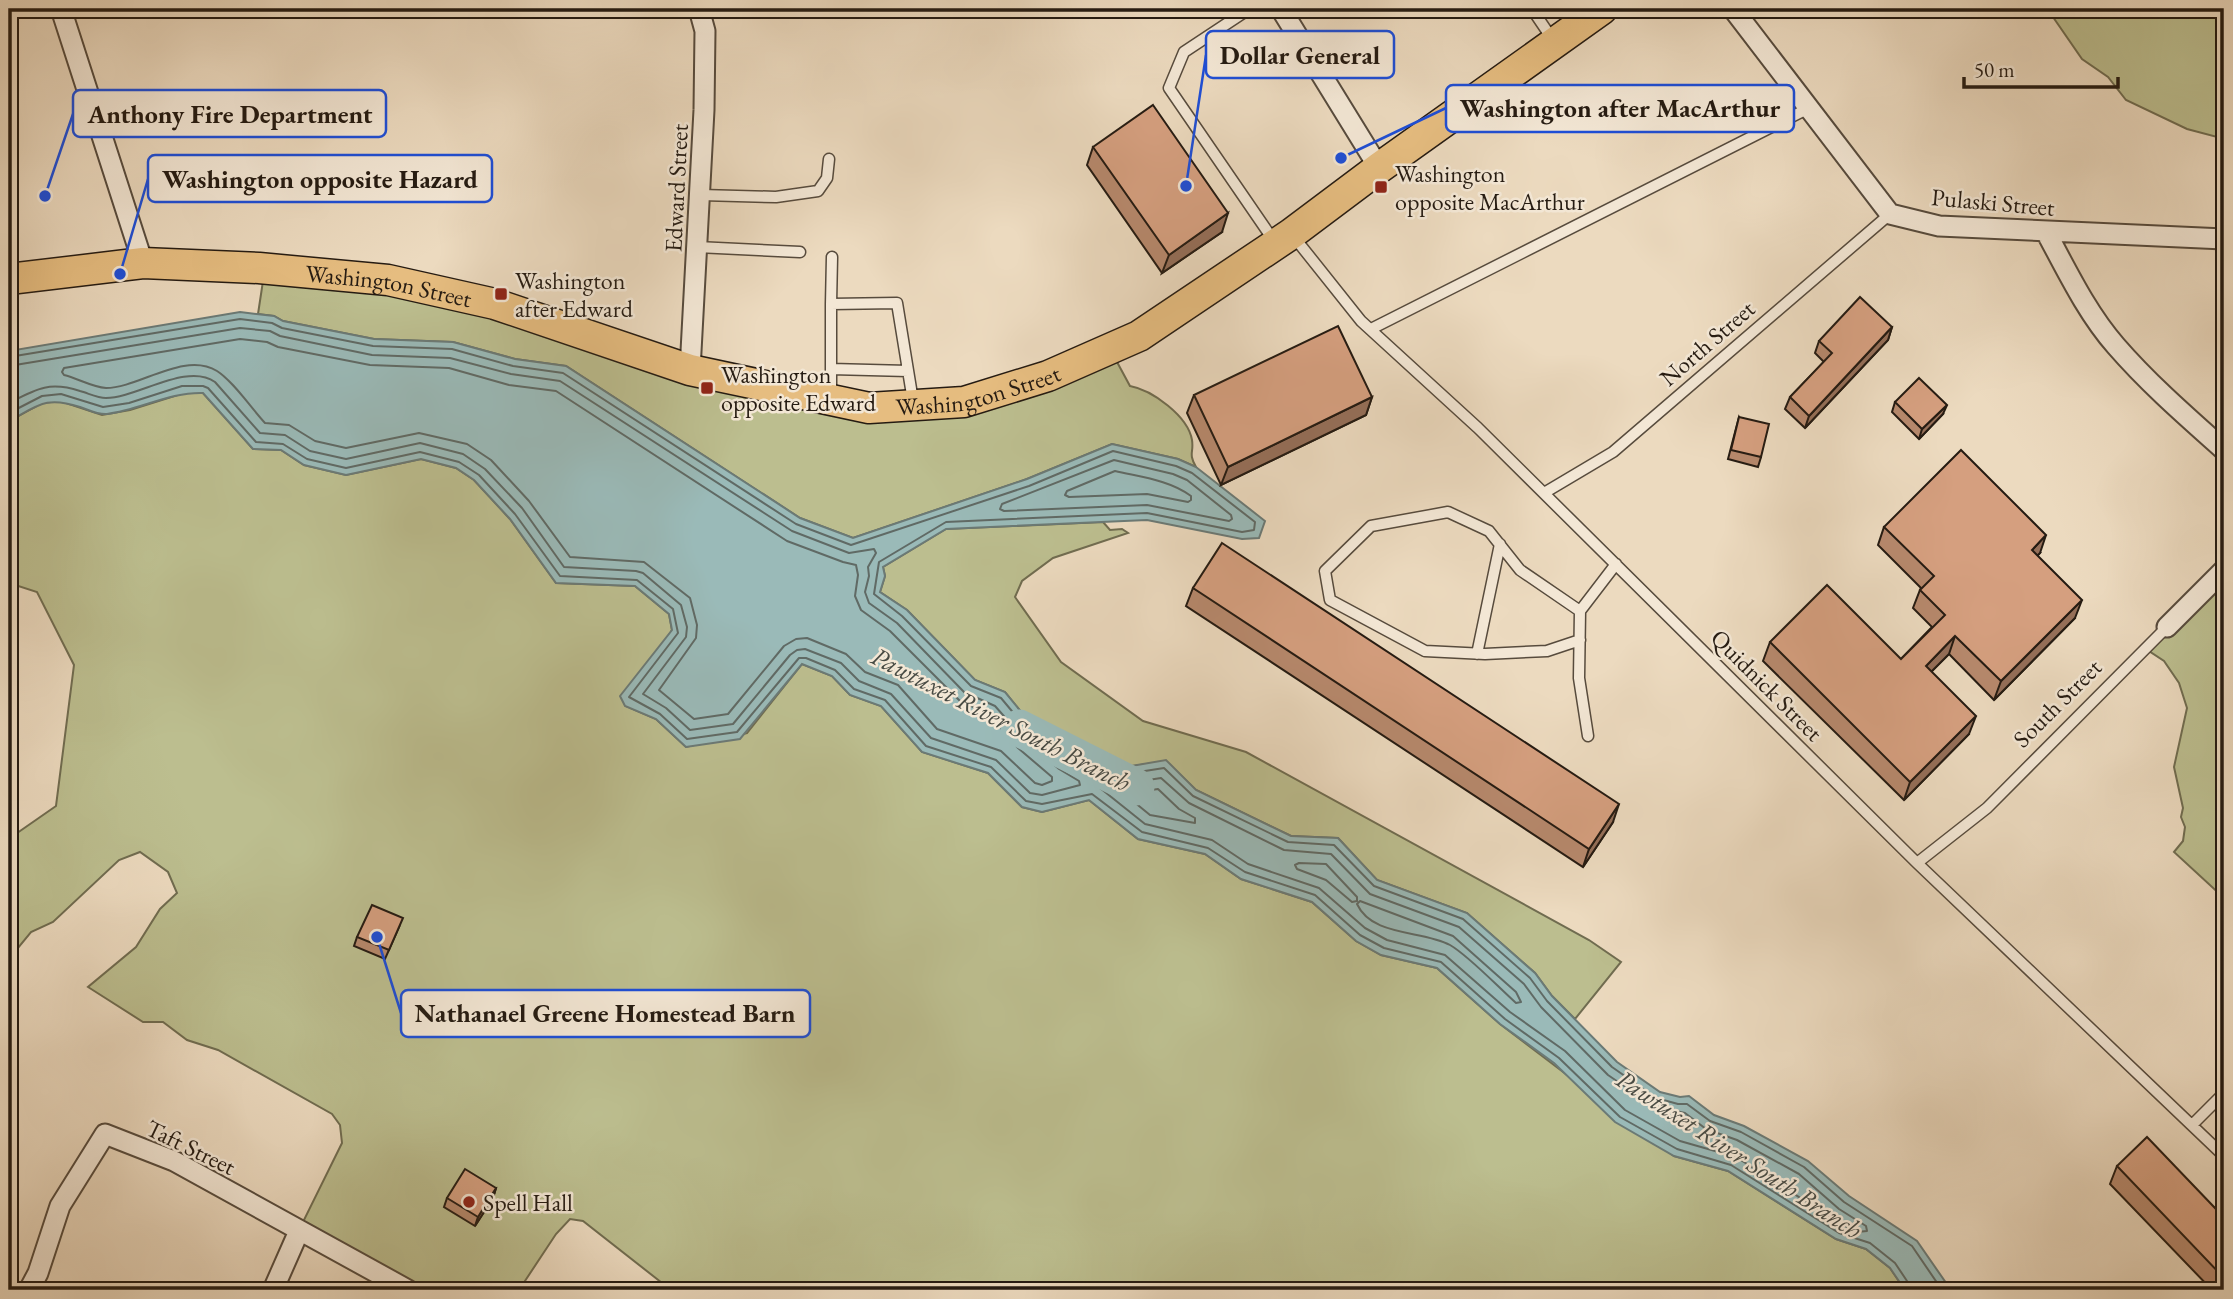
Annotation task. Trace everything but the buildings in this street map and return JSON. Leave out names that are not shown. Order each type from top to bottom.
[{"type":"main road","name":"Washington Street","points":[[9,279],[143,263],[259,268],[388,280],[495,304],[690,370],[869,408],[964,402],[1048,376],[1139,336],[1283,239],[1602,9]]},
{"type":"street","points":[[61,9],[143,263]]},
{"type":"street","name":"Edward Street","points":[[690,370],[704,110],[705,31],[699,9]]},
{"type":"street","points":[[1281,9],[1379,168]]},
{"type":"street","points":[[1733,9],[1890,214]]},
{"type":"street","name":"Pulaski Street","points":[[1890,214],[1939,226],[2224,239]]},
{"type":"street","points":[[2046,232],[2079,294],[2115,345],[2182,413],[2224,450]]},
{"type":"street","name":"South Street","points":[[2167,627],[2224,570]]},
{"type":"street","name":"Taft Street","points":[[29,1290],[38,1273],[60,1206],[105,1134],[174,1161],[408,1290]]},
{"type":"street","points":[[272,1290],[299,1231]]},
{"type":"lane","name":"Quidnick Street","points":[[1249,9],[1184,52],[1169,88],[1283,239],[1371,330],[1478,428],[1917,863],[2224,1156]]},
{"type":"lane","points":[[1532,9],[1555,43]]},
{"type":"lane","points":[[1371,330],[1810,107]]},
{"type":"lane","points":[[701,195],[776,197],[818,191],[827,178],[829,159]]},
{"type":"lane","name":"North Street","points":[[1544,494],[1613,452],[1890,214]]},
{"type":"lane","points":[[697,247],[800,252]]},
{"type":"lane","points":[[831,399],[832,257]]},
{"type":"lane","points":[[831,304],[897,303],[914,405]]},
{"type":"lane","points":[[831,369],[908,371]]},
{"type":"lane","points":[[1580,611],[1520,570],[1489,531],[1448,512],[1371,526],[1325,571],[1330,600],[1425,651],[1477,654],[1547,651],[1580,640]]},
{"type":"lane","points":[[1477,654],[1500,544]]},
{"type":"lane","points":[[1588,736],[1580,678],[1580,611],[1616,564]]},
{"type":"lane","name":"South Street","points":[[1917,863],[1987,808],[2167,627]]},
{"type":"lane","points":[[2193,1124],[2224,1093]]},
{"type":"green space","points":[[2064,9],[2224,9],[2224,132],[2217,137],[2187,129],[2126,100],[2108,77],[2082,59],[2053,17]]},
{"type":"green space","points":[[366,276],[687,367],[913,405],[1110,349],[1130,386],[1139,388],[1168,405],[1184,422],[1192,440],[1192,456],[1196,467],[1178,459],[1112,444],[1027,479],[853,538],[800,518],[566,366],[515,359],[453,342],[374,339],[258,314],[263,281]]},
{"type":"green space","points":[[184,393],[203,393],[253,449],[281,450],[304,465],[346,475],[421,459],[456,468],[474,480],[510,519],[556,583],[635,586],[669,614],[672,630],[626,706],[656,719],[686,747],[747,733],[802,664],[832,676],[850,695],[881,706],[922,752],[988,773],[1022,807],[1042,812],[1089,800],[1138,839],[1205,854],[1241,879],[1312,902],[1356,941],[1381,955],[1437,968],[1500,1024],[1674,1156],[1728,1171],[1836,1239],[1866,1249],[1890,1268],[1905,1290],[671,1290],[583,1221],[570,1219],[556,1234],[519,1290],[405,1290],[299,1230],[342,1143],[340,1125],[332,1114],[218,1050],[187,1040],[163,1022],[143,1022],[88,987],[136,947],[160,909],[177,893],[168,872],[140,852],[119,860],[53,922],[31,932],[9,959],[10,838],[56,806],[74,665],[37,592],[9,583],[9,421],[42,403],[60,401],[102,415],[130,410]]},
{"type":"green space","points":[[1103,522],[1110,530],[1122,529],[1128,533],[1053,558],[1022,581],[1015,597],[1061,662],[1143,721],[1246,752],[1589,940],[1621,962],[1575,1019],[1552,996],[1535,973],[1467,913],[1377,880],[1338,838],[1291,836],[1196,790],[1166,761],[1114,769],[1085,766],[1068,756],[1035,729],[1005,692],[975,680],[907,610],[880,592],[885,576],[883,567],[946,529]]},
{"type":"green space","points":[[2224,577],[2224,898],[2174,852],[2183,841],[2185,827],[2181,817],[2183,808],[2174,767],[2187,708],[2179,683],[2164,661],[2149,651]]},
{"type":"water","points":[[240,312],[274,316],[283,321],[374,339],[453,342],[515,359],[566,366],[800,518],[853,538],[1027,479],[1112,444],[1178,459],[1196,467],[1265,521],[1259,538],[1242,539],[1147,520],[946,529],[883,567],[885,576],[880,592],[907,610],[975,680],[1005,692],[1035,729],[1085,766],[1114,769],[1166,760],[1196,790],[1291,836],[1338,838],[1377,880],[1467,913],[1535,973],[1552,996],[1617,1062],[1660,1092],[1680,1097],[1689,1096],[1714,1115],[1744,1126],[1808,1161],[1849,1196],[1917,1241],[1951,1290],[1905,1290],[1890,1268],[1866,1249],[1836,1239],[1728,1171],[1674,1156],[1615,1122],[1554,1063],[1500,1024],[1437,968],[1381,955],[1356,941],[1312,902],[1241,879],[1205,854],[1138,839],[1089,800],[1042,812],[1022,807],[988,773],[922,752],[881,706],[850,695],[832,676],[802,664],[740,739],[686,747],[656,719],[625,706],[620,696],[672,630],[669,614],[635,586],[556,583],[510,519],[474,480],[456,468],[421,459],[346,475],[304,465],[281,450],[253,449],[203,393],[178,395],[107,414],[51,402],[9,421],[9,351]]},
{"type":"waterway","name":"Pawtuxet River South Branch","points":[[1019,728],[1136,787]]},
{"type":"place","name":"Washington after MacArthur","points":[[1341,158]]},
{"type":"place","name":"Dollar General","points":[[1186,186]]},
{"type":"place","name":"Washington opposite MacArthur","points":[[1381,187]]},
{"type":"place","name":"Anthony Fire Department","points":[[45,196]]},
{"type":"place","name":"Washington opposite Hazard","points":[[120,274]]},
{"type":"place","name":"Washington after Edward","points":[[501,294]]},
{"type":"place","name":"Washington opposite Edward","points":[[707,388]]},
{"type":"place","name":"Nathanael Greene Homestead Barn","points":[[377,937]]},
{"type":"place","name":"Spell Hall","points":[[469,1202]]}]
